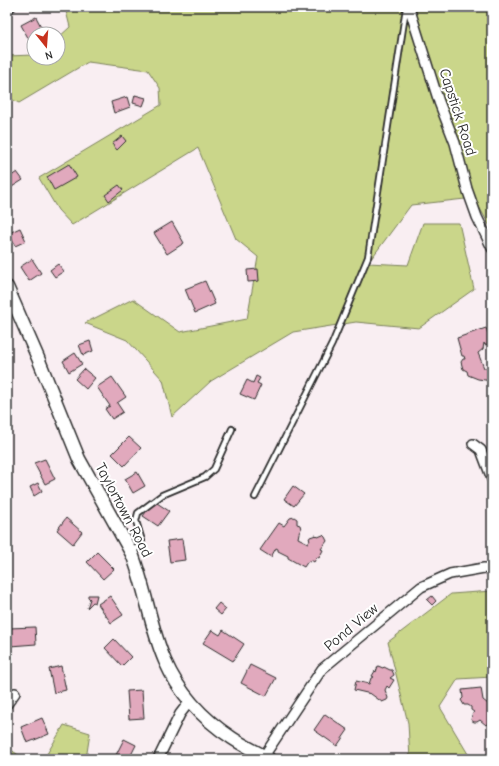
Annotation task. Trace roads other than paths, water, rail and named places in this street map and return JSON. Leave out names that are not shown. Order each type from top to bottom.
[{"type":"street","name":"Capstick Road","points":[[408,7],[439,102],[455,143],[467,189],[477,217],[492,248]]},
{"type":"street","name":"Taylortown Road","points":[[7,287],[79,459],[132,554],[165,661],[173,677],[190,701],[208,720],[244,746],[267,758]]},
{"type":"street","points":[[472,444],[481,450],[492,479]]},
{"type":"street","name":"Pond View","points":[[267,758],[322,669],[421,587],[450,574],[484,568],[492,569]]},
{"type":"street","points":[[7,704],[15,694]]},
{"type":"street","points":[[158,759],[180,714],[190,701]]},
{"type":"lane","points":[[7,13],[13,7]]},
{"type":"lane","points":[[254,497],[332,344],[368,257],[408,7]]},
{"type":"lane","points":[[132,554],[142,541],[136,521],[138,513],[162,495],[205,477],[214,469],[232,429]]}]
